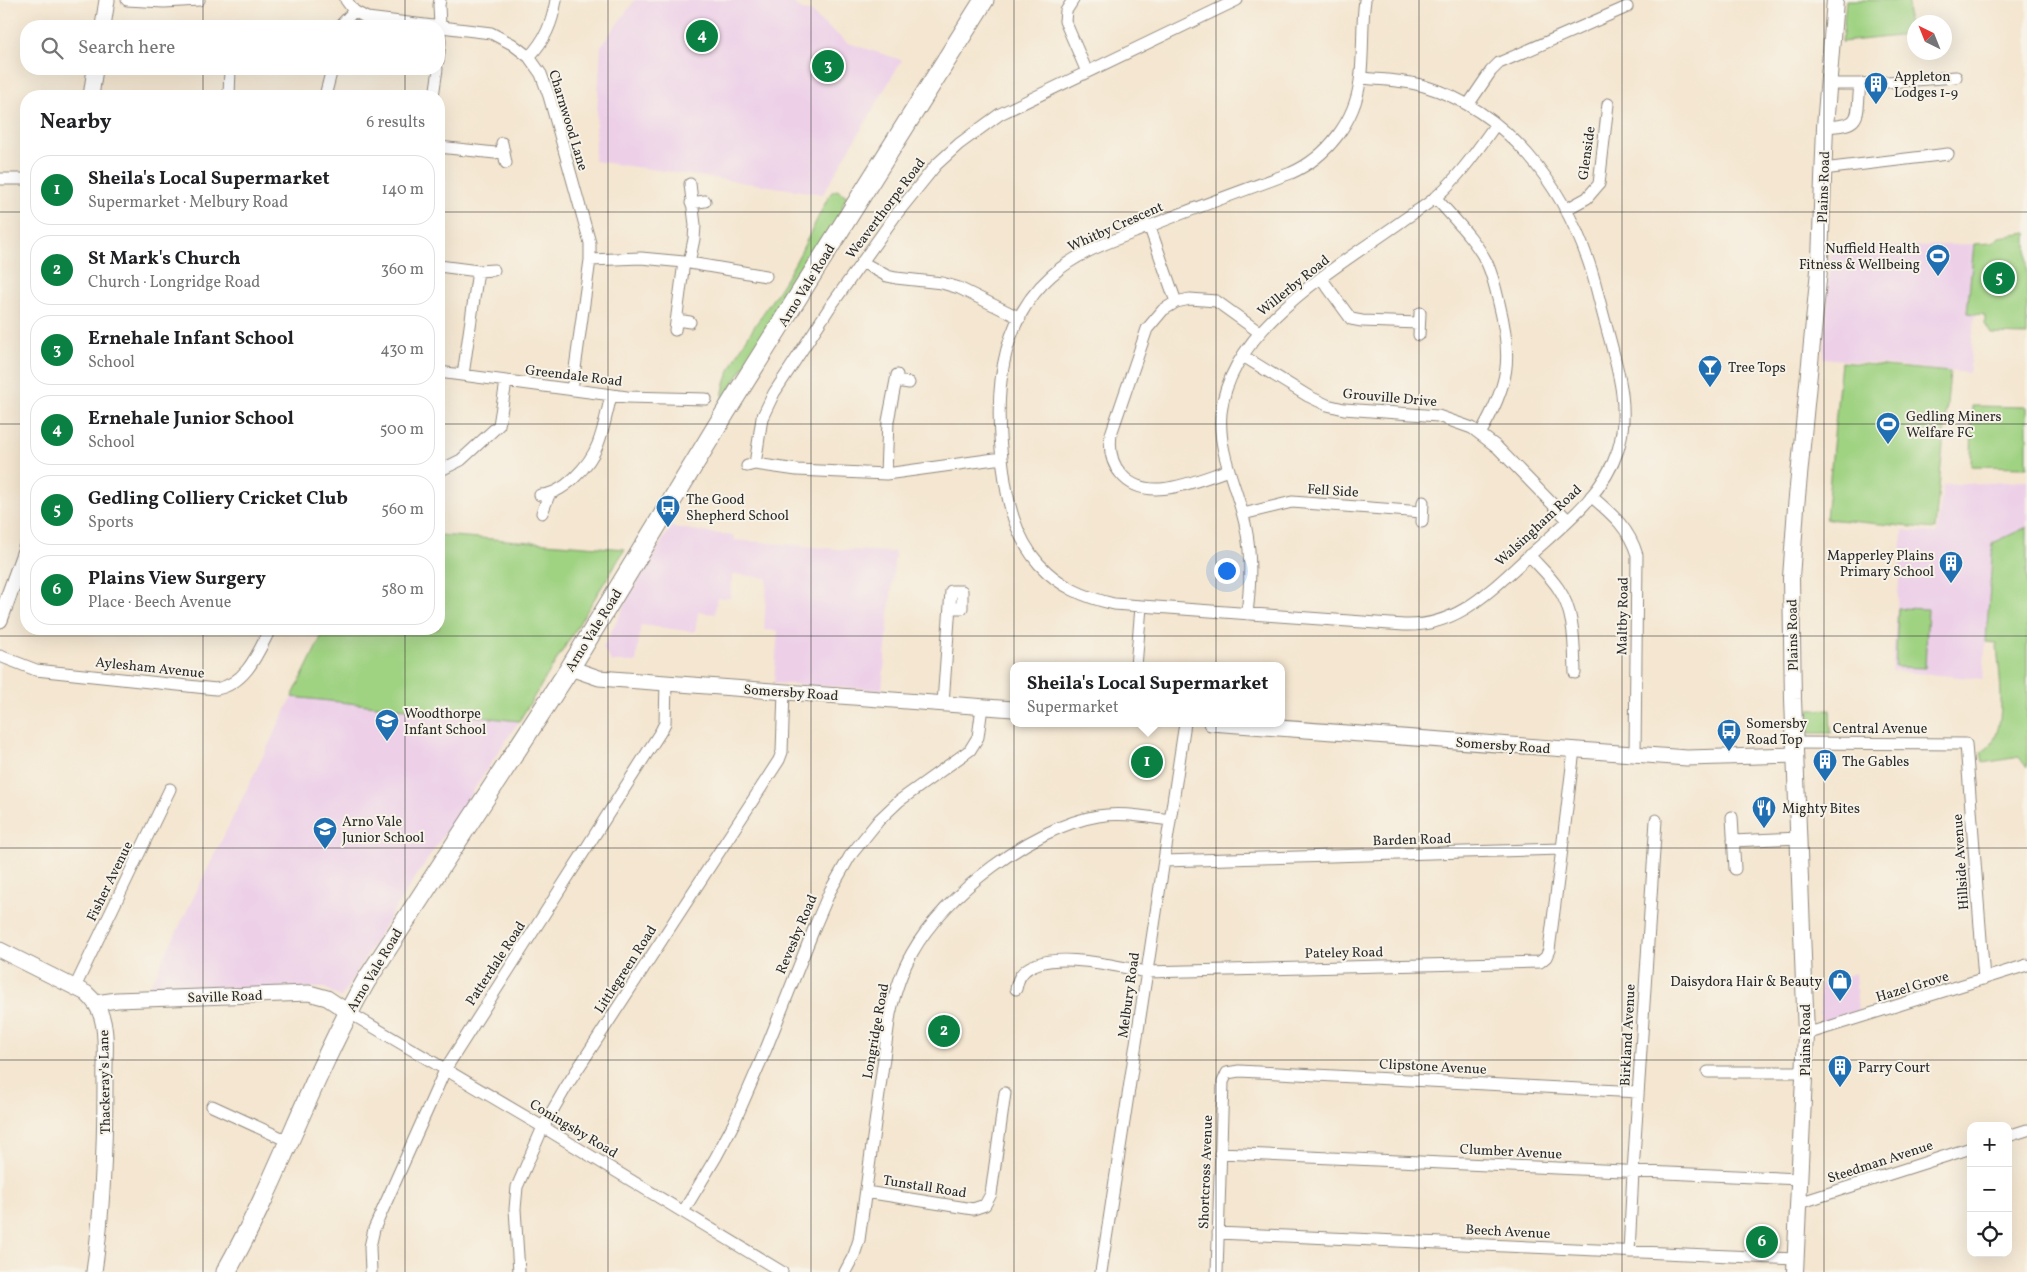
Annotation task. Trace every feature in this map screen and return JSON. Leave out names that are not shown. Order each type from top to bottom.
[{"type":"main road","name":"Arno Vale Road","points":[[226,1272],[348,1012],[413,908],[570,668],[725,413],[984,0]]},
{"type":"main road","name":"Plains Road","points":[[1795,1266],[1806,1034],[1795,749],[1791,578],[1820,260],[1825,127],[1835,0]]},
{"type":"street","points":[[104,20],[107,0]]},
{"type":"street","points":[[127,0],[164,2],[199,0]]},
{"type":"street","points":[[346,0],[354,11],[346,20]]},
{"type":"street","points":[[440,0],[440,20]]},
{"type":"street","points":[[529,57],[548,30],[556,0]]},
{"type":"street","points":[[1073,0],[1065,14],[1065,21],[1087,72]]},
{"type":"street","name":"Weaverthorpe Road","points":[[1002,458],[886,474],[797,470],[751,465],[762,418],[768,402],[809,337],[862,262],[914,190],[936,165],[959,144],[1000,114],[1237,0]]},
{"type":"street","name":"Whitby Crescent","points":[[1141,607],[1114,604],[1082,595],[1056,581],[1038,563],[1022,539],[1011,512],[998,421],[1001,384],[1008,348],[1020,318],[1038,290],[1064,265],[1105,244],[1149,225],[1291,173],[1307,165],[1326,149],[1342,129],[1352,109],[1361,78],[1365,0]]},
{"type":"street","points":[[1468,105],[1490,72],[1499,63],[1627,8]]},
{"type":"street","name":"Charnwood Lane","points":[[354,11],[363,17],[383,20]]},
{"type":"street","name":"Charnwood Lane","points":[[445,27],[491,33],[512,44],[529,57],[541,74],[547,89],[590,243],[590,260],[572,390]]},
{"type":"street","points":[[92,90],[95,75]]},
{"type":"street","points":[[229,90],[230,75]]},
{"type":"street","points":[[327,90],[330,75]]},
{"type":"street","points":[[435,90],[437,75]]},
{"type":"street","points":[[1828,84],[1860,84],[1956,77]]},
{"type":"street","name":"Walsingham Road","points":[[1141,607],[1404,625],[1428,624],[1450,617],[1472,606],[1568,520],[1591,496],[1607,475],[1618,451],[1623,426],[1624,403],[1620,380],[1590,264],[1552,185],[1523,148],[1496,124],[1468,105],[1417,84],[1361,78]]},
{"type":"street","points":[[1825,127],[1843,126],[1852,123],[1858,116],[1860,84]]},
{"type":"street","name":"Glenside","points":[[1565,210],[1587,198],[1599,184],[1611,110]]},
{"type":"street","name":"Willerby Road","points":[[1247,614],[1251,578],[1249,550],[1243,514],[1222,444],[1221,413],[1228,384],[1259,332],[1286,306],[1321,278],[1436,197],[1453,180],[1496,124]]},
{"type":"street","points":[[445,148],[495,153],[503,147],[506,163]]},
{"type":"street","points":[[1823,169],[1948,154]]},
{"type":"street","points":[[0,179],[20,179]]},
{"type":"street","points":[[690,184],[695,225],[694,239],[686,262],[676,325],[690,322]]},
{"type":"street","points":[[1436,197],[1487,263],[1506,331],[1508,351],[1505,380],[1493,411],[1480,434]]},
{"type":"street","points":[[691,203],[705,201]]},
{"type":"street","points":[[1149,225],[1176,302]]},
{"type":"street","points":[[590,260],[640,258],[686,262],[766,276]]},
{"type":"street","points":[[862,262],[888,276],[942,283],[959,288],[1020,318]]},
{"type":"street","points":[[445,267],[478,271],[494,270]]},
{"type":"street","points":[[463,375],[478,271]]},
{"type":"street","points":[[1321,278],[1351,319],[1419,324]]},
{"type":"street","points":[[1229,470],[1164,489],[1152,490],[1141,488],[1124,478],[1112,458],[1110,442],[1147,328],[1157,316],[1176,302],[1197,298],[1216,301],[1259,332]]},
{"type":"street","name":"Grouville Drive","points":[[1243,356],[1308,396],[1327,405],[1344,409],[1438,416],[1464,424],[1497,447],[1568,520]]},
{"type":"street","name":"Greendale Road","points":[[445,373],[611,396],[694,395],[706,399]]},
{"type":"street","points":[[886,474],[888,421],[897,378],[909,383]]},
{"type":"street","points":[[445,468],[461,460],[499,425],[506,382]]},
{"type":"street","points":[[542,513],[545,495],[570,482],[592,455],[598,444],[611,396]]},
{"type":"street","name":"Maltby Road","points":[[1591,496],[1616,518],[1626,530],[1637,555],[1635,754]]},
{"type":"street","name":"Fell Side","points":[[1243,514],[1292,502],[1422,512]]},
{"type":"street","points":[[1529,555],[1558,589],[1567,606],[1574,633],[1575,672]]},
{"type":"street","points":[[0,620],[20,565]]},
{"type":"street","points":[[1136,662],[1141,607]]},
{"type":"street","points":[[943,704],[950,608]]},
{"type":"street","name":"Aylesham Avenue","points":[[0,656],[36,670],[216,689],[232,684],[244,673],[255,659],[267,635]]},
{"type":"street","name":"Somersby Road","points":[[570,668],[599,678],[1010,709]]},
{"type":"street","name":"Patterdale Road","points":[[371,1272],[370,1247],[374,1229],[446,1068],[661,731],[665,722],[666,682]]},
{"type":"street","name":"Littlegreen Road","points":[[519,1272],[515,1209],[516,1192],[543,1126],[566,1087],[779,760],[782,752],[784,692]]},
{"type":"street","name":"Revesby Road","points":[[683,1212],[734,1123],[815,926],[844,865],[861,841],[894,806],[970,750],[978,737],[982,707]]},
{"type":"street","name":"Melbury Road","points":[[1101,1272],[1184,727]]},
{"type":"street","name":"Somersby Road","points":[[1265,727],[1687,758],[1795,749]]},
{"type":"street","name":"Central Avenue","points":[[1795,749],[1966,744]]},
{"type":"street","name":"Hillside Avenue","points":[[1966,744],[1984,979]]},
{"type":"street","points":[[1562,849],[1574,750]]},
{"type":"street","name":"Fisher Avenue","points":[[75,987],[170,789]]},
{"type":"street","name":"Longridge Road","points":[[846,1272],[856,1250],[866,1192],[886,1041],[895,994],[900,978],[913,951],[930,926],[956,898],[989,869],[1020,848],[1055,829],[1082,820],[1111,814],[1170,820]]},
{"type":"street","points":[[1732,817],[1735,868]]},
{"type":"street","name":"Birkland Avenue","points":[[1629,1252],[1656,820]]},
{"type":"street","points":[[1734,841],[1799,838]]},
{"type":"street","name":"Barden Road","points":[[1164,861],[1562,849]]},
{"type":"street","name":"Pateley Road","points":[[1016,990],[1019,979],[1024,971],[1037,964],[1054,960],[1084,962],[1146,972],[1537,962],[1543,960],[1549,950],[1562,849]]},
{"type":"street","points":[[0,950],[86,993],[96,1003]]},
{"type":"street","name":"Hazel Grove","points":[[1806,1034],[2027,965]]},
{"type":"street","name":"Saville Road","points":[[96,1003],[117,1000],[309,993],[327,998],[348,1012]]},
{"type":"street","name":"Thackeray's Lane","points":[[94,1272],[102,1217],[105,1130],[104,1028],[96,1003]]},
{"type":"street","name":"Coningsby Road","points":[[348,1012],[543,1126],[782,1272]]},
{"type":"street","name":"Clipstone Avenue","points":[[1227,1073],[1239,1071],[1638,1092]]},
{"type":"street","points":[[1708,1072],[1805,1072]]},
{"type":"street","name":"Shortcross Avenue","points":[[1217,1272],[1223,1082],[1227,1073]]},
{"type":"street","name":"Tunstall Road","points":[[866,1192],[973,1208],[985,1205],[991,1194],[1005,1093]]},
{"type":"street","points":[[212,1106],[288,1141]]},
{"type":"street","points":[[2012,1135],[2027,1130]]},
{"type":"street","name":"Steedman Avenue","points":[[1799,1203],[1967,1149]]},
{"type":"street","name":"Clumber Avenue","points":[[1220,1153],[1800,1179]]},
{"type":"street","name":"Beech Avenue","points":[[1218,1233],[1629,1252],[1795,1266]]},
{"type":"shaded area","points":[[635,0],[793,0],[797,7],[811,11],[819,20],[848,43],[902,60],[823,194],[594,161],[601,46]]},
{"type":"shaded area","points":[[1974,244],[1967,313],[1975,313],[1969,373],[1823,358],[1831,249]]},
{"type":"shaded area","points":[[2027,481],[2027,527],[1993,543],[1983,679],[1892,671],[1903,530],[1937,533],[1943,485]]},
{"type":"shaded area","points":[[671,527],[733,536],[734,540],[895,552],[882,690],[774,683],[778,631],[764,630],[767,578],[733,574],[730,598],[717,598],[715,614],[698,612],[695,632],[641,625],[636,662],[612,662],[603,648],[635,585]]},
{"type":"shaded area","name":"Arno Vale Junior School","points":[[292,697],[519,721],[396,907],[341,998],[325,988],[149,988]]},
{"type":"shaded area","points":[[1855,973],[1858,1011],[1820,1023],[1820,984]]},
{"type":"green space","points":[[1846,0],[1909,0],[1907,35],[1842,42]]},
{"type":"green space","points":[[837,190],[847,196],[842,206],[845,209],[722,401],[724,387],[736,357],[789,274],[829,196]]},
{"type":"green space","points":[[2027,233],[2027,335],[1991,334],[1985,324],[1985,315],[1967,313],[1974,244],[1993,243],[1999,237]]},
{"type":"green space","name":"Gedling Miners Welfare FC","points":[[1841,362],[1950,372],[1935,529],[1826,519]]},
{"type":"green space","points":[[1972,406],[2027,407],[2027,467],[1971,466]]},
{"type":"green space","points":[[2027,527],[2027,768],[2019,757],[1983,763],[1981,752],[1991,745],[1997,733],[2001,702],[1997,643],[1986,642],[1993,543]]},
{"type":"green space","points":[[445,535],[625,549],[519,721],[292,697],[322,635],[445,635]]},
{"type":"green space","points":[[1898,608],[1928,609],[1925,668],[1895,667]]},
{"type":"green space","points":[[1830,709],[1831,733],[1809,733],[1809,710]]},
{"type":"place","name":"Ernehale Junior School","points":[[702,36]]},
{"type":"place","name":"Ernehale Infant School","points":[[828,66]]},
{"type":"place","name":"Appleton Lodges 1-9","points":[[1876,105]]},
{"type":"place","name":"Nuffield Health Fitness & Wellbeing","points":[[1938,277]]},
{"type":"place","name":"Gedling Colliery Cricket Club","points":[[1999,278]]},
{"type":"place","name":"Tree Tops","points":[[1710,388]]},
{"type":"place","name":"Gedling Miners Welfare FC","points":[[1888,445]]},
{"type":"place","name":"The Good Shepherd School","points":[[668,528]]},
{"type":"place","name":"Mapperley Plains Primary School","points":[[1951,584]]},
{"type":"place","name":"Woodthorpe Infant School","points":[[387,742]]},
{"type":"place","name":"Somersby Road Top","points":[[1729,752]]},
{"type":"place","name":"Sheila's Local Supermarket","points":[[1147,762]]},
{"type":"place","name":"The Gables","points":[[1825,782]]},
{"type":"place","name":"Mighty Bites","points":[[1764,829]]},
{"type":"place","name":"Arno Vale Junior School","points":[[325,850]]},
{"type":"place","name":"Daisydora Hair & Beauty","points":[[1840,1002]]},
{"type":"place","name":"St Mark's Church","points":[[944,1031]]},
{"type":"place","name":"Parry Court","points":[[1840,1088]]},
{"type":"place","name":"Plains View Surgery","points":[[1762,1242]]}]
